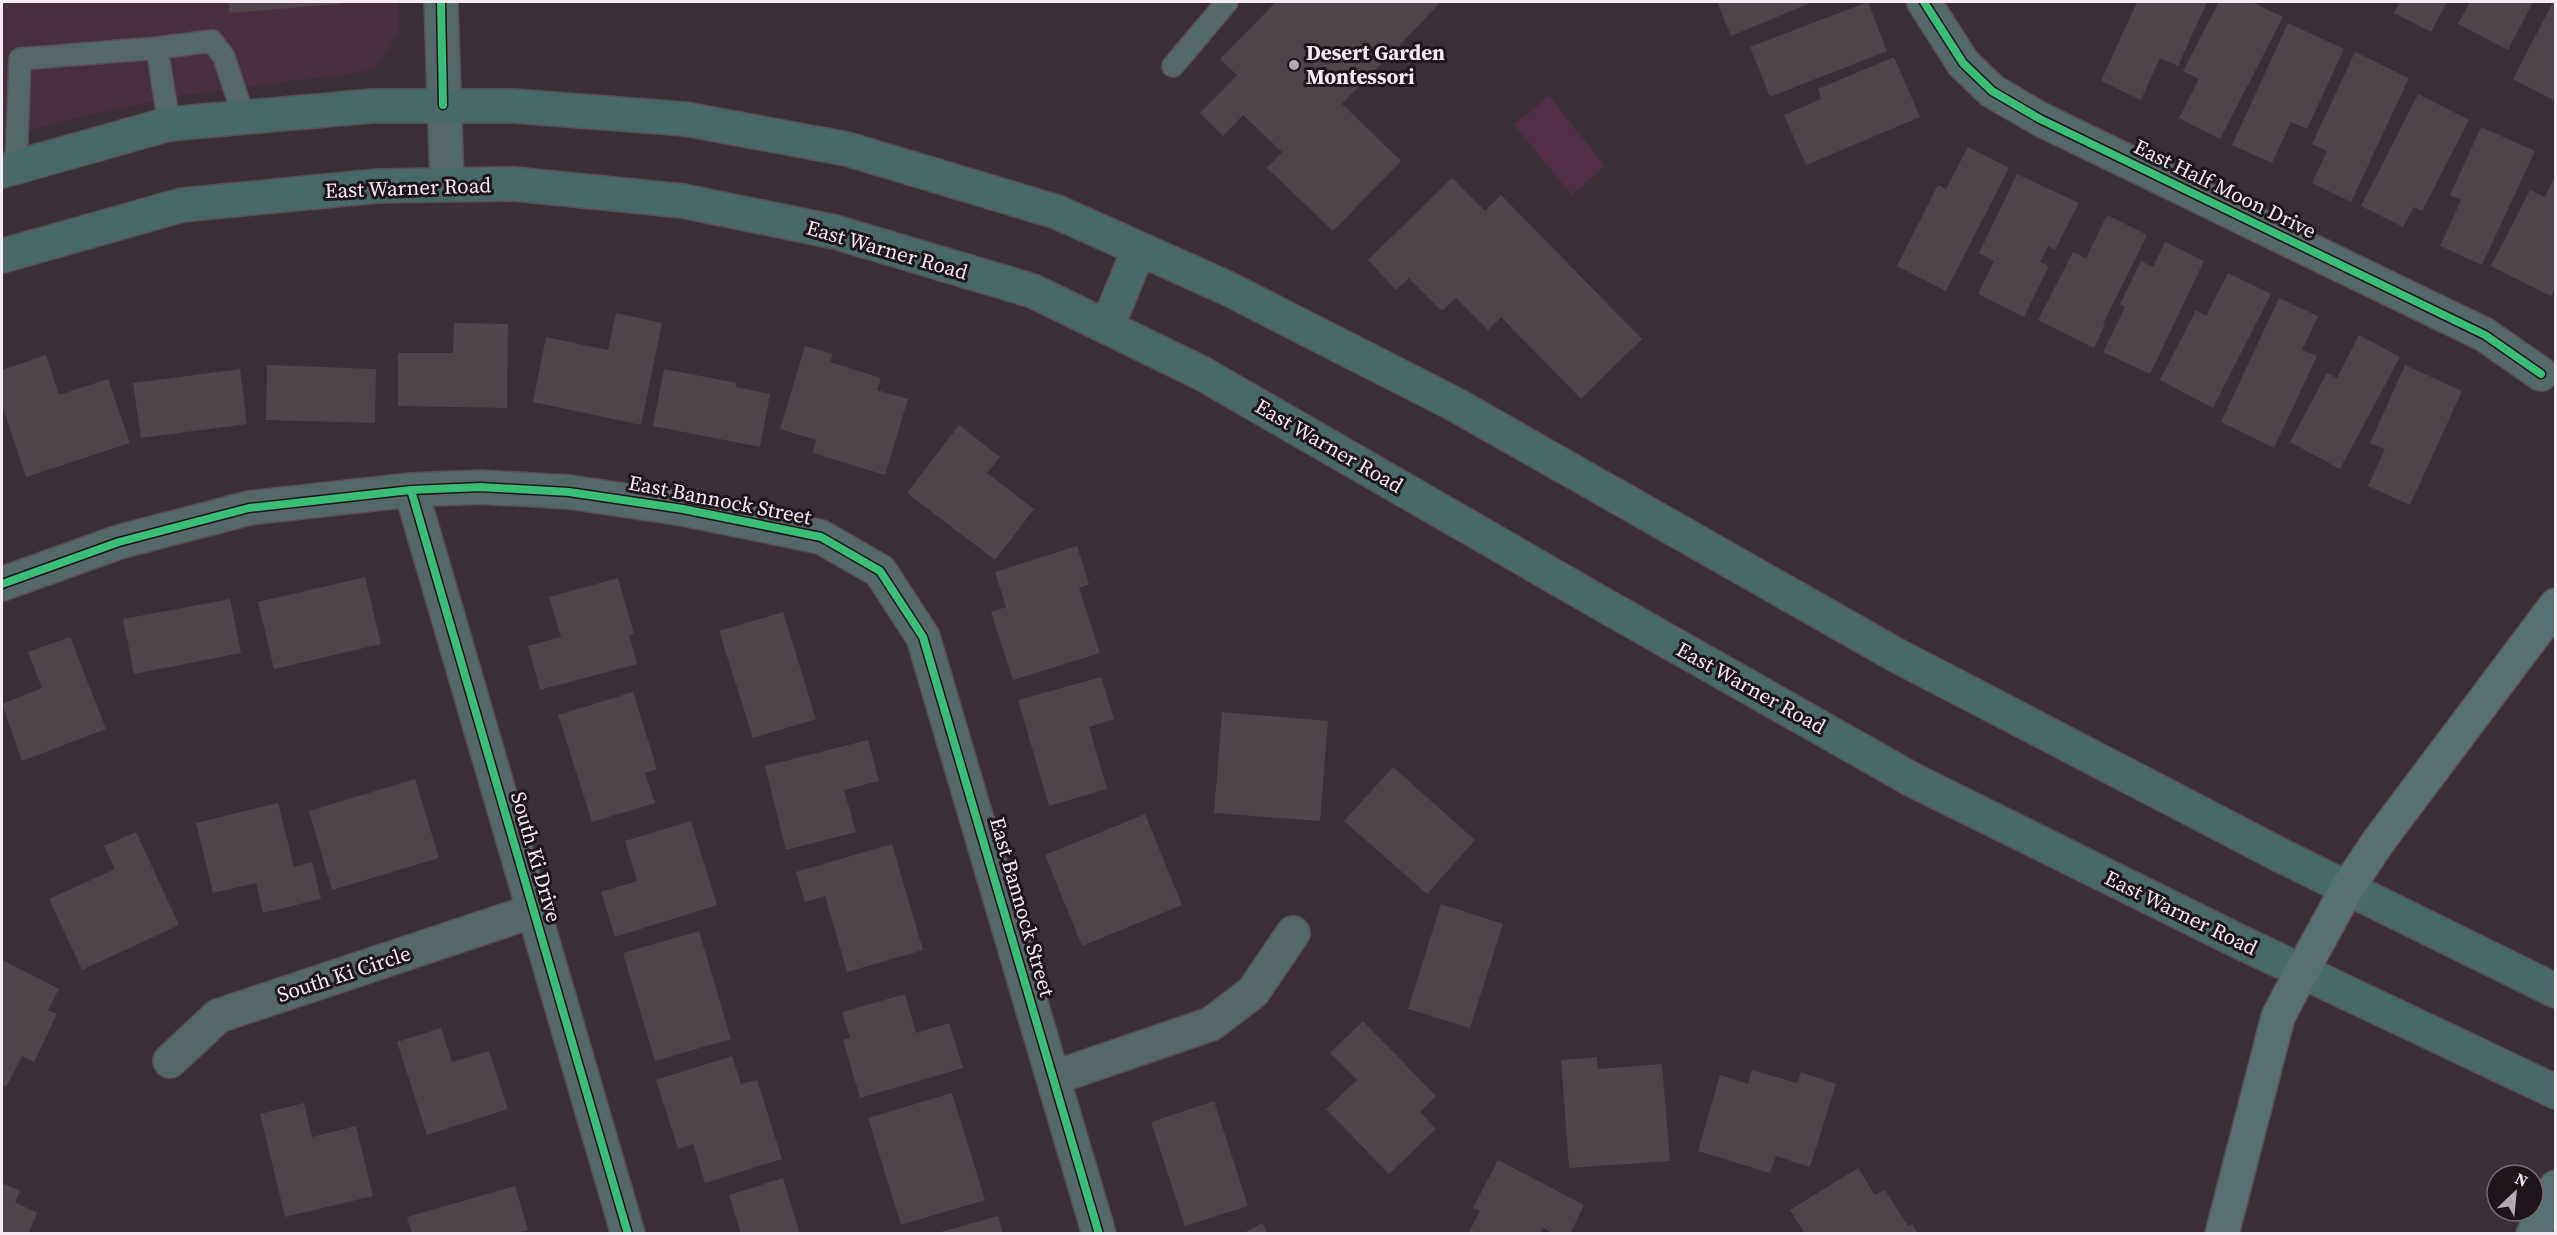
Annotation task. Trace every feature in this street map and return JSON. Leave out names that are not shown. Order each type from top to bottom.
[{"type":"highway","points":[[2222,1233],[2278,1017],[2302,971],[2348,887],[2378,842],[2556,605]]},
{"type":"highway","points":[[2533,1233],[2556,1187]]},
{"type":"main road","points":[[9,169],[169,124],[372,106],[514,106],[684,119],[847,149],[1057,212],[1229,289],[1456,405],[1896,655],[2239,834],[2556,990]]},
{"type":"main road","name":"East Warner Road","points":[[2,256],[182,205],[376,186],[514,184],[683,201],[835,232],[1033,291],[1203,374],[1604,606],[1911,778],[2302,971],[2556,1092]]},
{"type":"main road","points":[[1107,327],[1139,249]]},
{"type":"street","points":[[441,2],[447,184]]},
{"type":"street","name":"East Half Moon Drive","points":[[1924,2],[1963,63],[1992,91],[2040,119],[2485,335],[2541,374]]},
{"type":"street","name":"East Bannock Street","points":[[2,584],[118,542],[249,508],[411,490],[480,487],[568,492],[683,509],[821,537],[880,571],[923,637],[1099,1233]]},
{"type":"street","name":"South Ki Drive","points":[[411,490],[628,1233]]},
{"type":"street","name":"South Ki Circle","points":[[170,1061],[218,1016],[533,911]]},
{"type":"street","points":[[1053,1078],[1211,1024],[1253,992],[1293,933]]},
{"type":"lane","points":[[1173,66],[1227,2]]},
{"type":"lane","points":[[9,169],[20,59],[157,48],[212,41],[224,57],[244,118]]},
{"type":"lane","points":[[157,48],[169,124]]},
{"type":"shaded area","points":[[2,2],[398,2],[398,33],[379,64],[362,72],[178,96],[62,121],[2,139]]},
{"type":"shaded area","points":[[1549,96],[1605,166],[1572,195],[1514,125]]},
{"type":"building","points":[[229,2],[346,2],[229,13]]},
{"type":"building","points":[[1276,2],[1441,2],[1342,104],[1401,161],[1333,231],[1267,168],[1282,152],[1243,115],[1223,136],[1200,113],[1237,75],[1220,59]]},
{"type":"building","points":[[1717,2],[1813,2],[1731,36]]},
{"type":"building","points":[[1868,2],[1887,51],[1770,97],[1750,47]]},
{"type":"building","points":[[2137,2],[2207,2],[2178,66],[2160,58],[2141,100],[2101,81]]},
{"type":"building","points":[[2219,2],[2252,2],[2283,17],[2220,139],[2179,118],[2199,79],[2183,71]]},
{"type":"building","points":[[2400,2],[2447,2],[2431,32],[2394,13]]},
{"type":"building","points":[[2470,2],[2533,2],[2508,50],[2458,24]]},
{"type":"building","points":[[2553,2],[2556,2],[2555,101],[2513,79]]},
{"type":"building","points":[[2288,23],[2344,49],[2307,129],[2291,122],[2272,163],[2232,145]]},
{"type":"building","points":[[2355,52],[2409,78],[2351,202],[2312,183],[2327,151],[2312,144]]},
{"type":"building","points":[[1894,57],[1920,117],[1806,165],[1784,115],[1821,99],[1818,89]]},
{"type":"building","points":[[2418,94],[2469,120],[2422,211],[2414,207],[2403,227],[2361,206]]},
{"type":"building","points":[[2481,127],[2535,151],[2482,265],[2440,246],[2461,200],[2450,195]]},
{"type":"building","points":[[1968,147],[2009,168],[1946,291],[1897,266],[1938,185],[1946,189]]},
{"type":"building","points":[[2017,174],[2079,203],[2055,250],[2048,246],[2040,262],[2049,266],[2024,317],[1978,294],[1994,261],[1979,253]]},
{"type":"building","points":[[2556,175],[2556,286],[2551,296],[2491,266],[2530,190],[2545,197]]},
{"type":"building","points":[[1452,178],[1485,211],[1501,195],[1642,339],[1581,399],[1501,317],[1488,330],[1456,298],[1442,311],[1409,278],[1396,290],[1368,260]]},
{"type":"building","points":[[2107,215],[2147,235],[2103,324],[2105,325],[2094,348],[2038,320],[2073,252],[2086,258]]},
{"type":"building","points":[[2165,242],[2204,261],[2150,374],[2103,352],[2125,307],[2120,304],[2141,261],[2153,267]]},
{"type":"building","points":[[2228,273],[2271,294],[2213,408],[2160,380],[2196,310],[2206,316]]},
{"type":"building","points":[[2279,298],[2318,316],[2302,350],[2317,356],[2274,448],[2221,422]]},
{"type":"building","points":[[616,313],[662,323],[641,425],[533,402],[546,337],[608,350]]},
{"type":"building","points":[[454,323],[508,324],[507,408],[398,406],[398,353],[453,353]]},
{"type":"building","points":[[2359,335],[2400,357],[2340,469],[2290,442],[2327,373],[2337,378]]},
{"type":"building","points":[[805,346],[833,354],[830,362],[881,378],[877,390],[908,399],[885,475],[813,453],[816,440],[780,429]]},
{"type":"building","points":[[46,355],[59,395],[108,379],[130,443],[26,477],[2,405],[2,370]]},
{"type":"building","points":[[267,365],[376,369],[375,423],[266,420]]},
{"type":"building","points":[[2405,365],[2462,391],[2410,505],[2368,486],[2385,449],[2370,443]]},
{"type":"building","points":[[240,369],[247,424],[141,438],[133,383]]},
{"type":"building","points":[[664,369],[737,383],[736,387],[770,394],[760,447],[653,426]]},
{"type":"building","points":[[959,425],[1000,457],[987,473],[1034,509],[995,560],[907,493]]},
{"type":"building","points":[[1077,546],[1089,584],[1079,588],[1100,653],[1013,680],[991,612],[1006,607],[995,572]]},
{"type":"building","points":[[365,577],[381,644],[274,669],[258,602]]},
{"type":"building","points":[[618,578],[634,634],[629,635],[637,664],[540,690],[528,646],[561,637],[549,597]]},
{"type":"building","points":[[230,599],[241,653],[134,674],[123,619]]},
{"type":"building","points":[[783,612],[816,719],[753,738],[719,631]]},
{"type":"building","points":[[70,637],[106,729],[22,761],[2,704],[42,688],[28,652]]},
{"type":"building","points":[[1101,677],[1114,719],[1089,727],[1107,789],[1049,806],[1018,700]]},
{"type":"building","points":[[633,692],[657,769],[645,773],[655,803],[592,822],[558,715]]},
{"type":"building","points":[[1222,712],[1328,721],[1320,821],[1214,813]]},
{"type":"building","points":[[868,740],[879,781],[844,790],[856,832],[786,850],[765,766]]},
{"type":"building","points":[[1393,767],[1475,840],[1427,894],[1344,821]]},
{"type":"building","points":[[415,779],[439,858],[332,890],[309,811]]},
{"type":"building","points":[[278,803],[294,867],[312,862],[321,899],[263,913],[256,883],[213,893],[196,823]]},
{"type":"building","points":[[1145,814],[1182,905],[1082,946],[1045,855]]},
{"type":"building","points":[[691,821],[717,905],[615,937],[601,892],[637,881],[625,841]]},
{"type":"building","points":[[136,832],[179,925],[82,970],[49,899],[115,869],[104,846]]},
{"type":"building","points":[[892,844],[923,950],[847,972],[825,896],[805,902],[796,872]]},
{"type":"building","points":[[1441,904],[1503,924],[1470,1028],[1408,1009]]},
{"type":"building","points":[[699,931],[731,1039],[655,1061],[623,953]]},
{"type":"building","points":[[2,960],[59,989],[48,1010],[57,1014],[34,1062],[22,1056],[6,1087],[2,1085]]},
{"type":"building","points":[[905,994],[916,1033],[949,1023],[963,1068],[860,1098],[843,1040],[850,1038],[842,1012]]},
{"type":"building","points":[[1363,1021],[1436,1096],[1420,1112],[1436,1129],[1389,1174],[1326,1109],[1357,1080],[1330,1053]]},
{"type":"building","points":[[441,1028],[452,1062],[489,1051],[508,1109],[427,1135],[397,1042]]},
{"type":"building","points":[[732,1056],[741,1084],[757,1080],[782,1159],[705,1183],[693,1144],[678,1149],[656,1080]]},
{"type":"building","points":[[1597,1057],[1598,1069],[1662,1064],[1670,1161],[1569,1168],[1561,1060]]},
{"type":"building","points":[[1752,1070],[1797,1083],[1801,1072],[1836,1084],[1810,1167],[1776,1156],[1770,1173],[1698,1151],[1720,1075],[1748,1084]]},
{"type":"building","points":[[952,1093],[985,1200],[901,1225],[868,1118]]},
{"type":"building","points":[[1214,1101],[1248,1206],[1185,1226],[1151,1122]]},
{"type":"building","points":[[304,1103],[312,1137],[356,1126],[373,1196],[285,1217],[260,1114]]},
{"type":"building","points":[[1498,1160],[1584,1205],[1570,1234],[1554,1234],[1543,1228],[1540,1234],[1468,1234],[1480,1211],[1473,1208]]},
{"type":"building","points":[[1858,1168],[1875,1195],[1885,1190],[1908,1226],[1912,1224],[1918,1234],[1805,1234],[1790,1210]]},
{"type":"building","points":[[783,1178],[800,1234],[741,1234],[729,1195]]},
{"type":"building","points":[[2,1183],[20,1191],[15,1202],[37,1213],[28,1234],[2,1234]]},
{"type":"building","points":[[515,1186],[528,1230],[514,1234],[412,1234],[407,1217]]},
{"type":"building","points":[[998,1216],[1003,1234],[937,1234],[937,1233]]},
{"type":"building","points":[[1262,1223],[1268,1234],[1242,1234]]},
{"type":"cycle path","points":[[441,2],[443,105]]},
{"type":"cycle path","points":[[1924,2],[1963,63],[1992,91],[2040,119],[2485,335],[2541,374]]},
{"type":"cycle path","points":[[2,584],[119,542],[249,508],[411,490],[480,487],[569,492],[683,509],[821,537],[880,571],[923,637],[1099,1234]]},
{"type":"cycle path","points":[[411,490],[628,1234]]},
{"type":"place","name":"Desert Garden Montessori","points":[[1294,65]]}]
